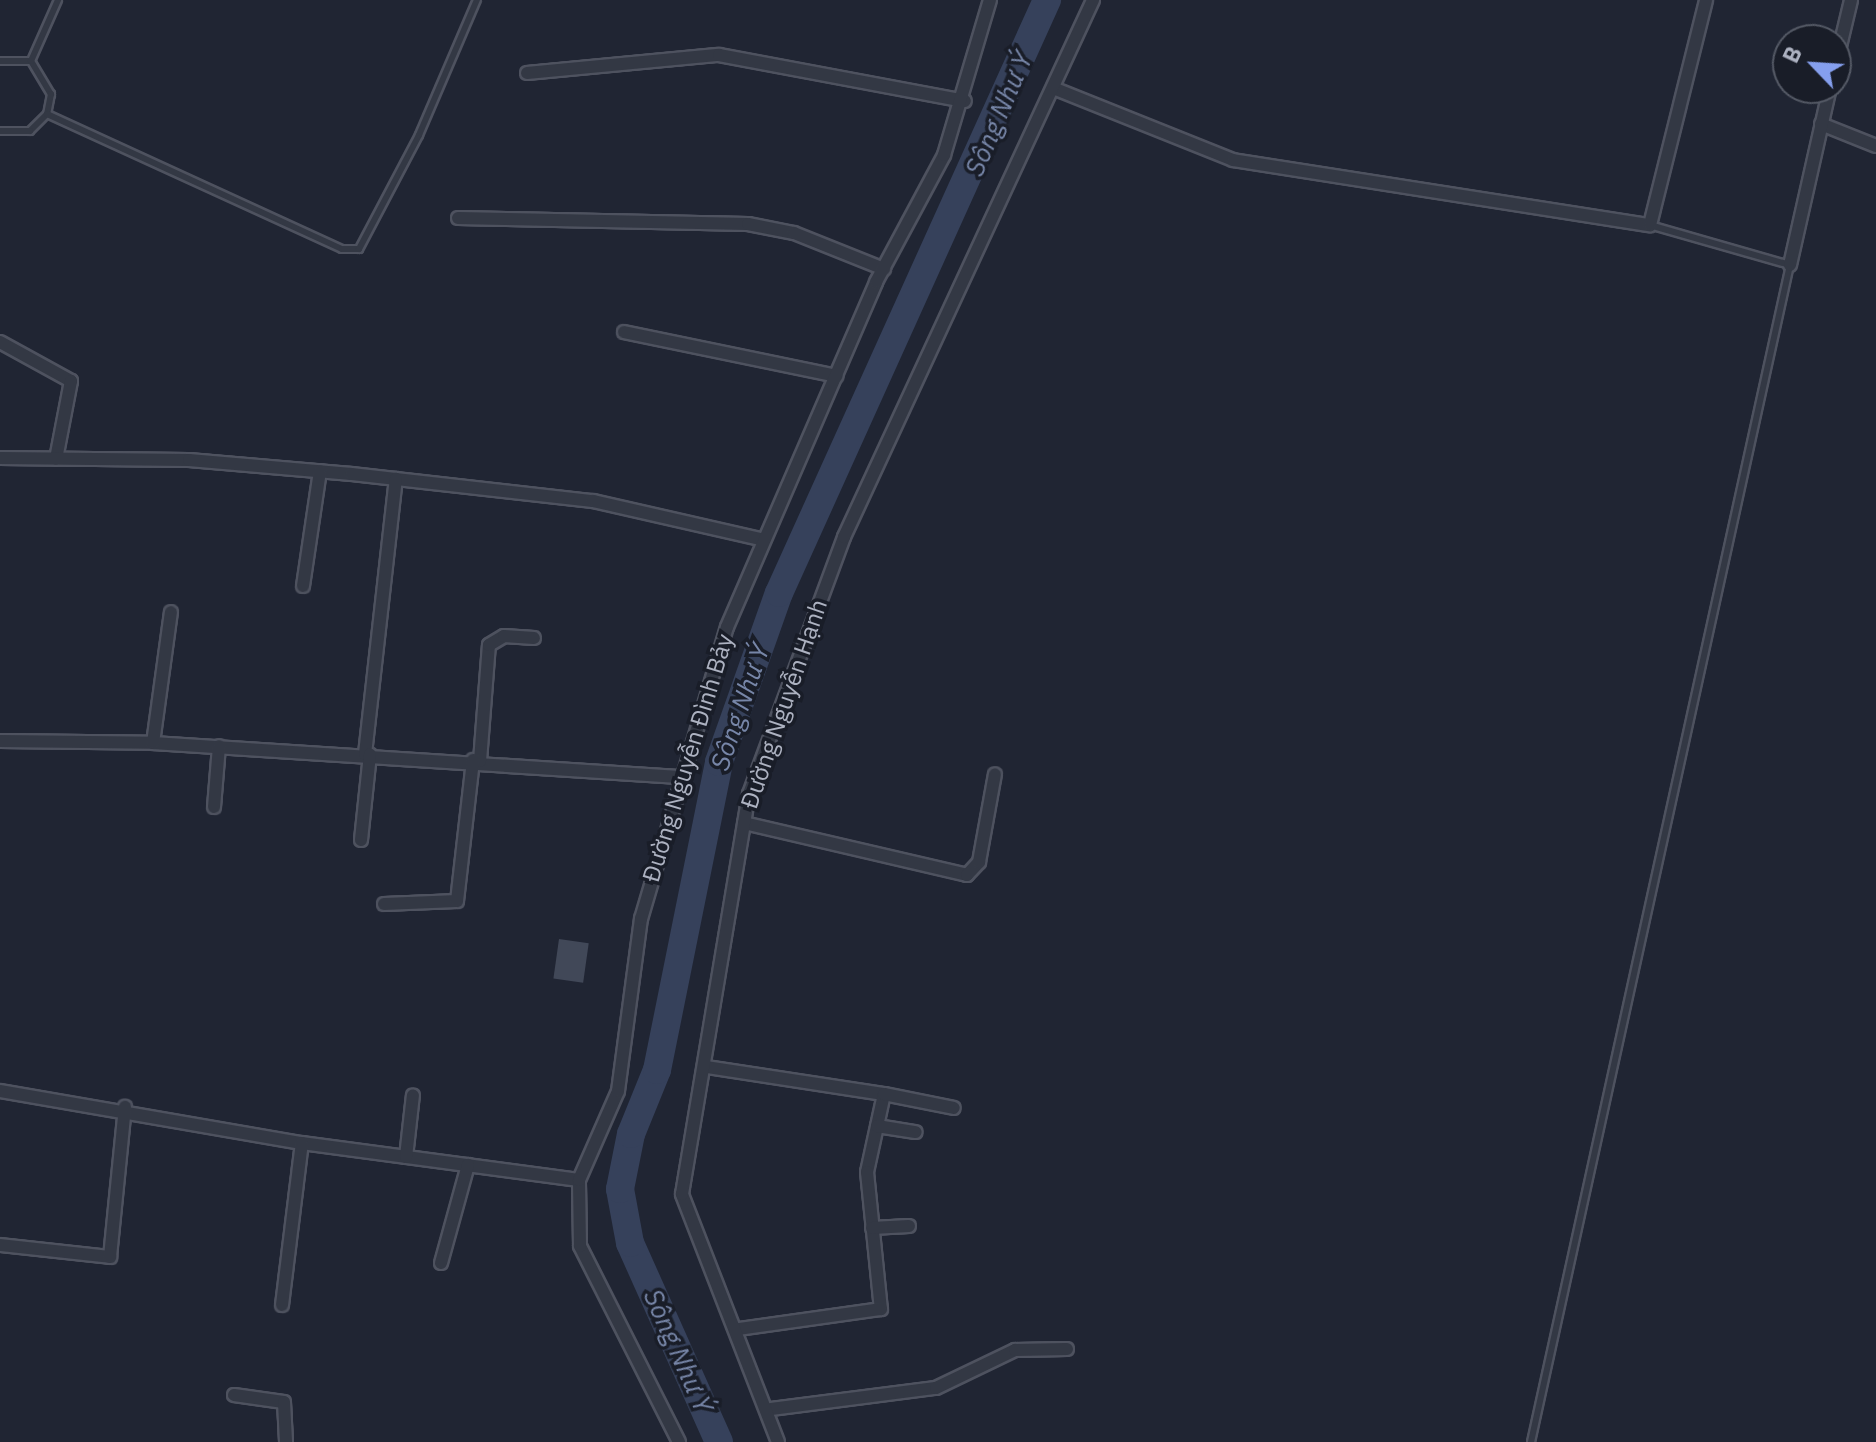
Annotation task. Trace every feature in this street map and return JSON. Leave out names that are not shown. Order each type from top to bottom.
[{"type":"street","name":"Đường Nguyễn Đình Bảy","points":[[679,1442],[580,1246],[579,1180],[618,1091],[641,919],[679,777],[727,627],[884,269],[919,210],[965,101],[990,0]]},
{"type":"street","name":"Đường Nguyễn Hạnh","points":[[778,1442],[771,1409],[682,1194],[707,1067],[744,823],[844,537],[1093,0]]},
{"type":"street","points":[[1053,88],[1233,160],[1650,225],[1706,0]]},
{"type":"street","points":[[1845,24],[1851,0]]},
{"type":"street","points":[[527,73],[719,55],[965,101]]},
{"type":"street","points":[[1790,265],[1826,104]]},
{"type":"street","points":[[1821,124],[1876,146]]},
{"type":"street","points":[[458,218],[748,224],[794,233],[884,269]]},
{"type":"street","points":[[624,332],[836,376]]},
{"type":"street","points":[[0,342],[71,381],[56,459]]},
{"type":"street","points":[[0,458],[320,471],[396,479],[593,501],[764,540]]},
{"type":"street","points":[[303,586],[320,471]]},
{"type":"street","points":[[361,840],[396,479]]},
{"type":"street","points":[[153,743],[171,612]]},
{"type":"street","points":[[384,904],[457,901],[477,761],[489,645],[504,636],[534,638]]},
{"type":"street","points":[[0,741],[219,746],[679,777]]},
{"type":"street","points":[[214,807],[219,746]]},
{"type":"street","points":[[744,823],[967,875],[979,862],[995,774]]},
{"type":"street","points":[[707,1067],[954,1108]]},
{"type":"street","points":[[0,1091],[125,1107],[302,1143],[579,1180]]},
{"type":"street","points":[[738,1329],[881,1309],[867,1172],[884,1094]]},
{"type":"street","points":[[406,1157],[413,1095]]},
{"type":"street","points":[[0,1245],[110,1257],[125,1107]]},
{"type":"street","points":[[877,1126],[916,1132]]},
{"type":"street","points":[[282,1305],[302,1143]]},
{"type":"street","points":[[441,1263],[468,1165]]},
{"type":"street","points":[[872,1228],[909,1226]]},
{"type":"street","points":[[771,1409],[936,1388],[1015,1350],[1067,1349]]},
{"type":"street","points":[[234,1395],[284,1402],[286,1442]]},
{"type":"lane","points":[[31,61],[58,0]]},
{"type":"lane","points":[[47,114],[342,249],[359,249],[413,148],[477,0]]},
{"type":"lane","points":[[0,61],[31,61]]},
{"type":"lane","points":[[0,131],[30,131],[47,114],[51,94],[31,61]]},
{"type":"lane","points":[[1531,1442],[1790,265],[1650,225]]},
{"type":"building","points":[[559,939],[589,943],[583,983],[553,979]]},
{"type":"waterway","name":"Sông Như Ý","points":[[719,1442],[630,1243],[620,1189],[631,1134],[657,1070],[719,762],[779,593],[1047,0]]}]
